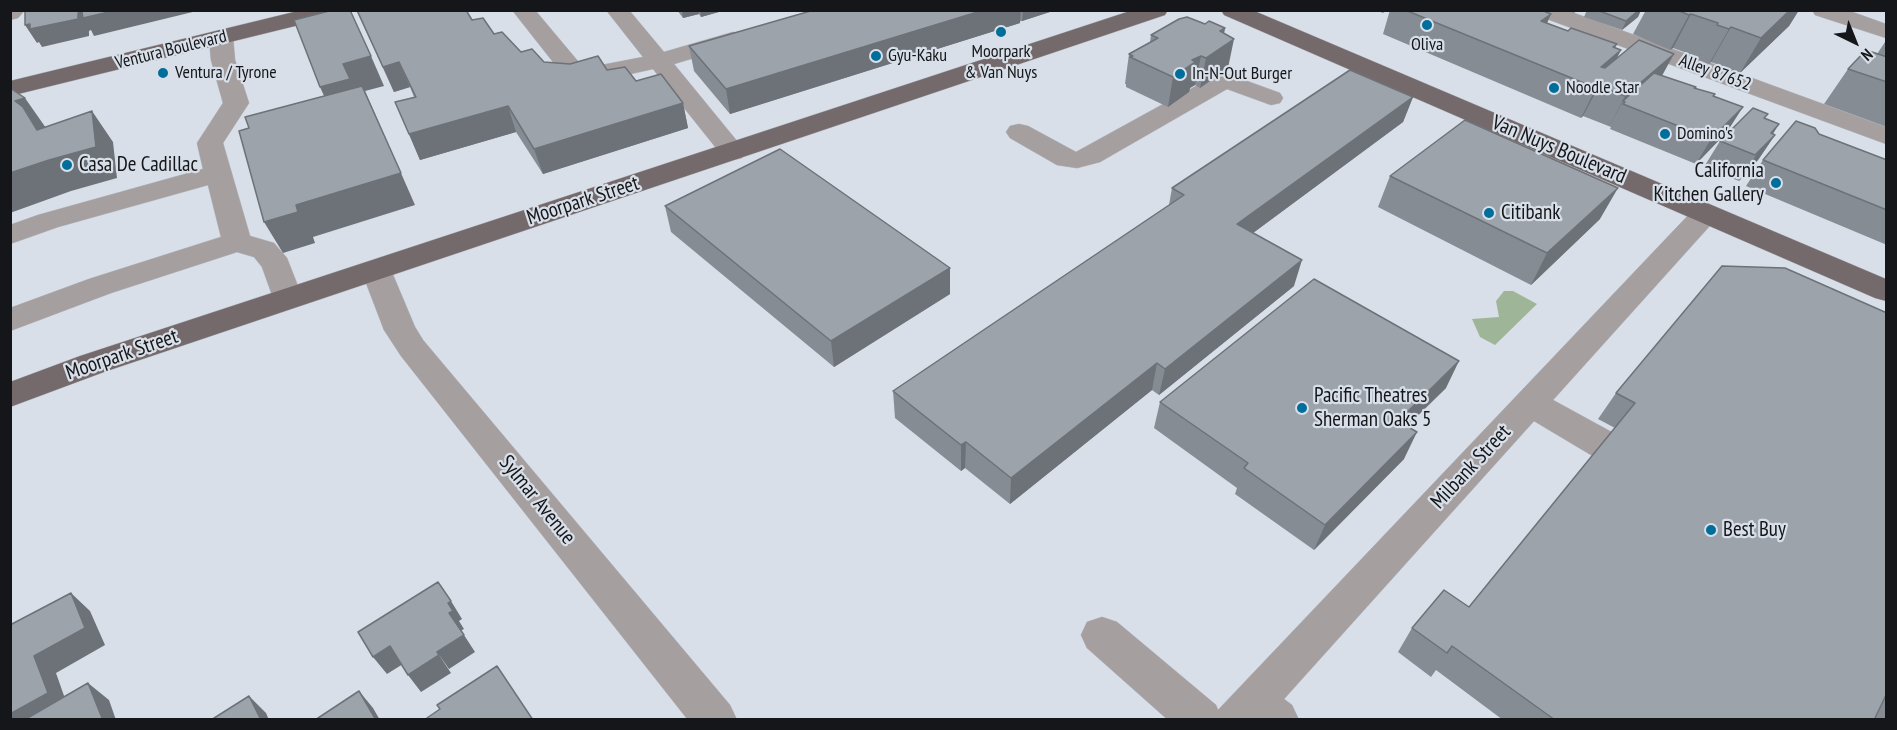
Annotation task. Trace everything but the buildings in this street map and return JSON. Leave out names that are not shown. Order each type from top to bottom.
[{"type":"main road","name":"Ventura Boulevard","points":[[10,89],[333,10]]},
{"type":"main road","name":"Moorpark Street","points":[[10,395],[92,364],[1157,10]]},
{"type":"main road","name":"Van Nuys Boulevard","points":[[1232,10],[1887,291]]},
{"type":"main road","points":[[10,107],[195,44]]},
{"type":"street","points":[[10,14],[14,10]]},
{"type":"street","points":[[524,10],[573,71],[583,75],[599,74],[658,61],[758,33]]},
{"type":"street","points":[[616,10],[734,152]]},
{"type":"street","name":"Alley 87652","points":[[1544,10],[1887,136]]},
{"type":"street","points":[[1823,10],[1887,31]]},
{"type":"street","points":[[221,37],[223,60],[236,103],[210,142],[237,243]]},
{"type":"street","points":[[1019,132],[1066,159],[1077,160],[1091,156],[1226,80],[1271,98]]},
{"type":"street","points":[[10,235],[48,221],[219,173]]},
{"type":"street","name":"Milbank Street","points":[[1255,713],[1531,403],[1706,213]]},
{"type":"street","points":[[10,320],[100,286],[237,243],[264,250],[276,265],[287,299]]},
{"type":"street","name":"Sylmar Avenue","points":[[376,270],[400,330],[412,348],[716,720]]},
{"type":"street","points":[[1531,403],[1604,445]]},
{"type":"street","points":[[1102,635],[1201,720]]},
{"type":"green space","points":[[1504,291],[1513,291],[1537,304],[1495,345],[1480,337],[1472,319],[1499,317],[1496,301]]},
{"type":"place","name":"Oliva","points":[[1427,25]]},
{"type":"place","name":"Moorpark & Van Nuys","points":[[1001,32]]},
{"type":"place","name":"Gyu-Kaku","points":[[876,56]]},
{"type":"place","name":"Ventura / Tyrone","points":[[163,73]]},
{"type":"place","name":"In-N-Out Burger","points":[[1180,74]]},
{"type":"place","name":"Noodle Star","points":[[1554,88]]},
{"type":"place","name":"Domino's","points":[[1665,134]]},
{"type":"place","name":"Casa De Cadillac","points":[[67,165]]},
{"type":"place","name":"California Kitchen Gallery","points":[[1776,183]]},
{"type":"place","name":"Citibank","points":[[1489,213]]},
{"type":"place","name":"Pacific Theatres Sherman Oaks 5","points":[[1302,408]]},
{"type":"place","name":"Best Buy","points":[[1711,530]]}]
